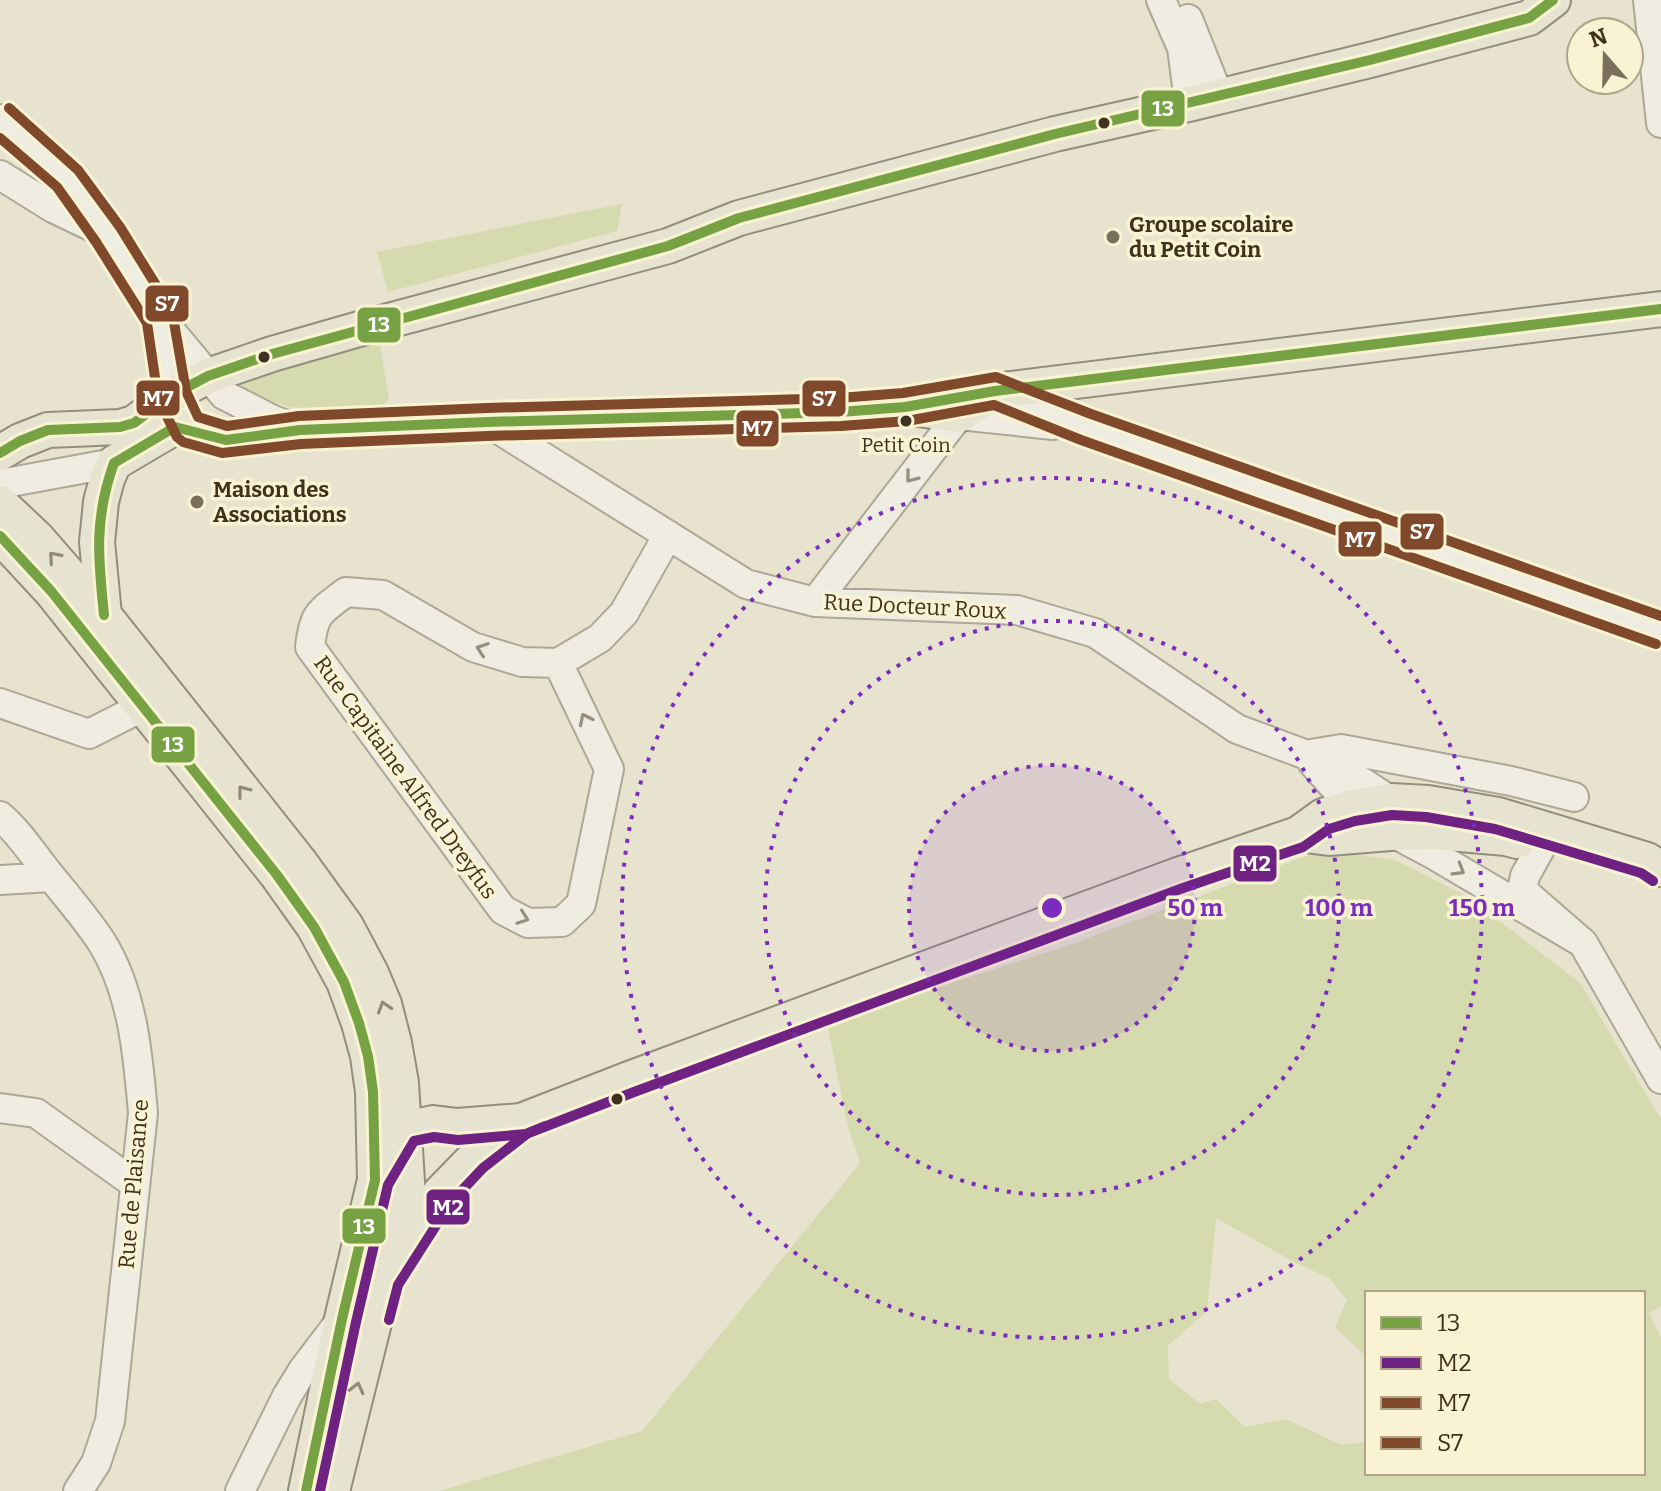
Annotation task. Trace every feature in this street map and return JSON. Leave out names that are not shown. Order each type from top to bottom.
[{"type":"main road","points":[[0,453],[48,430],[120,427],[134,423],[172,395],[208,376],[272,354],[668,246],[739,218],[1055,134],[1359,63],[1529,18],[1553,0]]},
{"type":"main road","points":[[104,615],[97,542],[107,479],[114,463],[175,427],[226,440],[300,430],[905,407],[959,415],[995,391],[1661,309]]},
{"type":"main road","points":[[0,503],[37,538],[104,615],[299,861],[346,926],[384,1004],[401,1083],[419,1126],[408,1198],[332,1491]]},
{"type":"main road","points":[[0,536],[51,591],[277,875],[314,927],[344,982],[359,1023],[373,1092],[375,1180],[306,1491]]},
{"type":"main road","points":[[1298,834],[1329,838],[1428,803],[1496,826],[1541,847],[1634,877],[1661,891]]},
{"type":"main road","points":[[419,1126],[521,1121],[1178,875],[1298,834],[1323,816],[1352,807],[1391,817]]},
{"type":"main road","points":[[1496,826],[1498,815],[1647,860],[1661,869]]},
{"type":"main road","points":[[385,1279],[440,1193],[474,1158],[521,1121]]},
{"type":"main road","points":[[375,1180],[419,1126]]},
{"type":"street","points":[[1161,0],[1182,48],[1187,86],[1206,100]]},
{"type":"street","points":[[1180,0],[1206,100]]},
{"type":"street","points":[[1648,0],[1661,123]]},
{"type":"street","points":[[0,119],[67,178],[108,234],[160,318],[224,395],[300,430]]},
{"type":"street","points":[[0,175],[53,208],[108,234]]},
{"type":"street","points":[[160,318],[172,395],[188,429]]},
{"type":"street","points":[[905,407],[995,391],[1086,427],[1661,631]]},
{"type":"street","points":[[815,602],[959,415],[1086,427]]},
{"type":"street","name":"Rue Docteur Roux","points":[[487,422],[746,584],[815,602],[1017,610],[1095,633],[1237,729],[1339,767],[1436,856],[1583,943]]},
{"type":"street","points":[[0,432],[48,430]]},
{"type":"street","points":[[0,484],[114,463]]},
{"type":"street","points":[[558,663],[600,638],[624,613],[668,535]]},
{"type":"street","name":"Rue Capitaine Alfred Dreyfus","points":[[346,592],[383,595],[473,647],[522,662],[558,663],[609,769],[581,904],[562,922],[528,923],[503,910],[310,647],[312,627],[318,615],[346,592]]},
{"type":"street","points":[[0,703],[89,734],[142,707]]},
{"type":"street","points":[[1307,755],[1341,749],[1511,781],[1574,797]]},
{"type":"street","name":"Rue Docteur Roux","points":[[1307,755],[1352,807]]},
{"type":"street","name":"Rue de Plaisance","points":[[0,816],[102,942],[120,978],[139,1068],[143,1113],[110,1421],[96,1463],[78,1491]]},
{"type":"street","points":[[1496,826],[1522,890],[1583,943],[1661,1079]]},
{"type":"street","points":[[1522,890],[1525,876],[1541,847]]},
{"type":"street","points":[[0,880],[51,877]]},
{"type":"street","points":[[0,1108],[36,1113],[135,1184]]},
{"type":"street","points":[[240,1491],[287,1396],[342,1319]]},
{"type":"street","points":[[287,1396],[306,1398],[322,1416]]},
{"type":"green space","points":[[622,204],[617,231],[388,292],[377,252]]},
{"type":"green space","points":[[379,339],[389,399],[384,404],[344,410],[288,407],[243,389],[243,380]]},
{"type":"green space","points":[[1322,850],[1395,860],[1470,898],[1580,983],[1661,1119],[1661,1306],[1649,1313],[1661,1338],[1661,1491],[439,1491],[642,1431],[860,1163],[848,1127],[828,1028],[869,1009],[1064,947]]},
{"type":"transit line","name":"13","points":[[0,453],[48,430],[120,427],[134,423],[172,395],[208,376],[272,354],[668,246],[739,218],[1055,134],[1370,60],[1529,18],[1553,0]]},
{"type":"transit line","name":"S7","points":[[9,108],[78,170],[120,227],[172,311],[186,391],[198,417],[227,426],[299,416],[839,398],[903,393],[996,377],[1091,414],[1661,616]]},
{"type":"transit line","name":"M7","points":[[0,138],[57,187],[147,323],[158,398],[177,437],[183,442],[222,453],[301,444],[841,426],[907,421],[994,405],[1081,440],[1656,644]]},
{"type":"transit line","name":"13","points":[[114,463],[175,427],[226,440],[300,430],[840,412],[905,407],[995,391],[1661,309]]},
{"type":"transit line","name":"13","points":[[104,615],[100,520],[114,463]]},
{"type":"transit line","name":"13","points":[[0,536],[51,591],[277,875],[314,927],[344,982],[359,1023],[373,1092],[375,1180],[306,1491]]},
{"type":"transit line","name":"M2","points":[[320,1491],[388,1185],[414,1141],[434,1137],[458,1140],[526,1134],[1183,888],[1303,847],[1329,829],[1355,821],[1392,815],[1426,817],[1495,829],[1641,873],[1653,881]]},
{"type":"transit line","name":"M2","points":[[389,1320],[398,1285],[451,1202],[483,1168],[528,1133],[545,1126]]},
{"type":"place","name":"Groupe scolaire du Petit Coin","points":[[1113,237]]},
{"type":"place","name":"Petit Coin","points":[[906,421]]},
{"type":"place","name":"Maison des Associations","points":[[197,502]]}]
